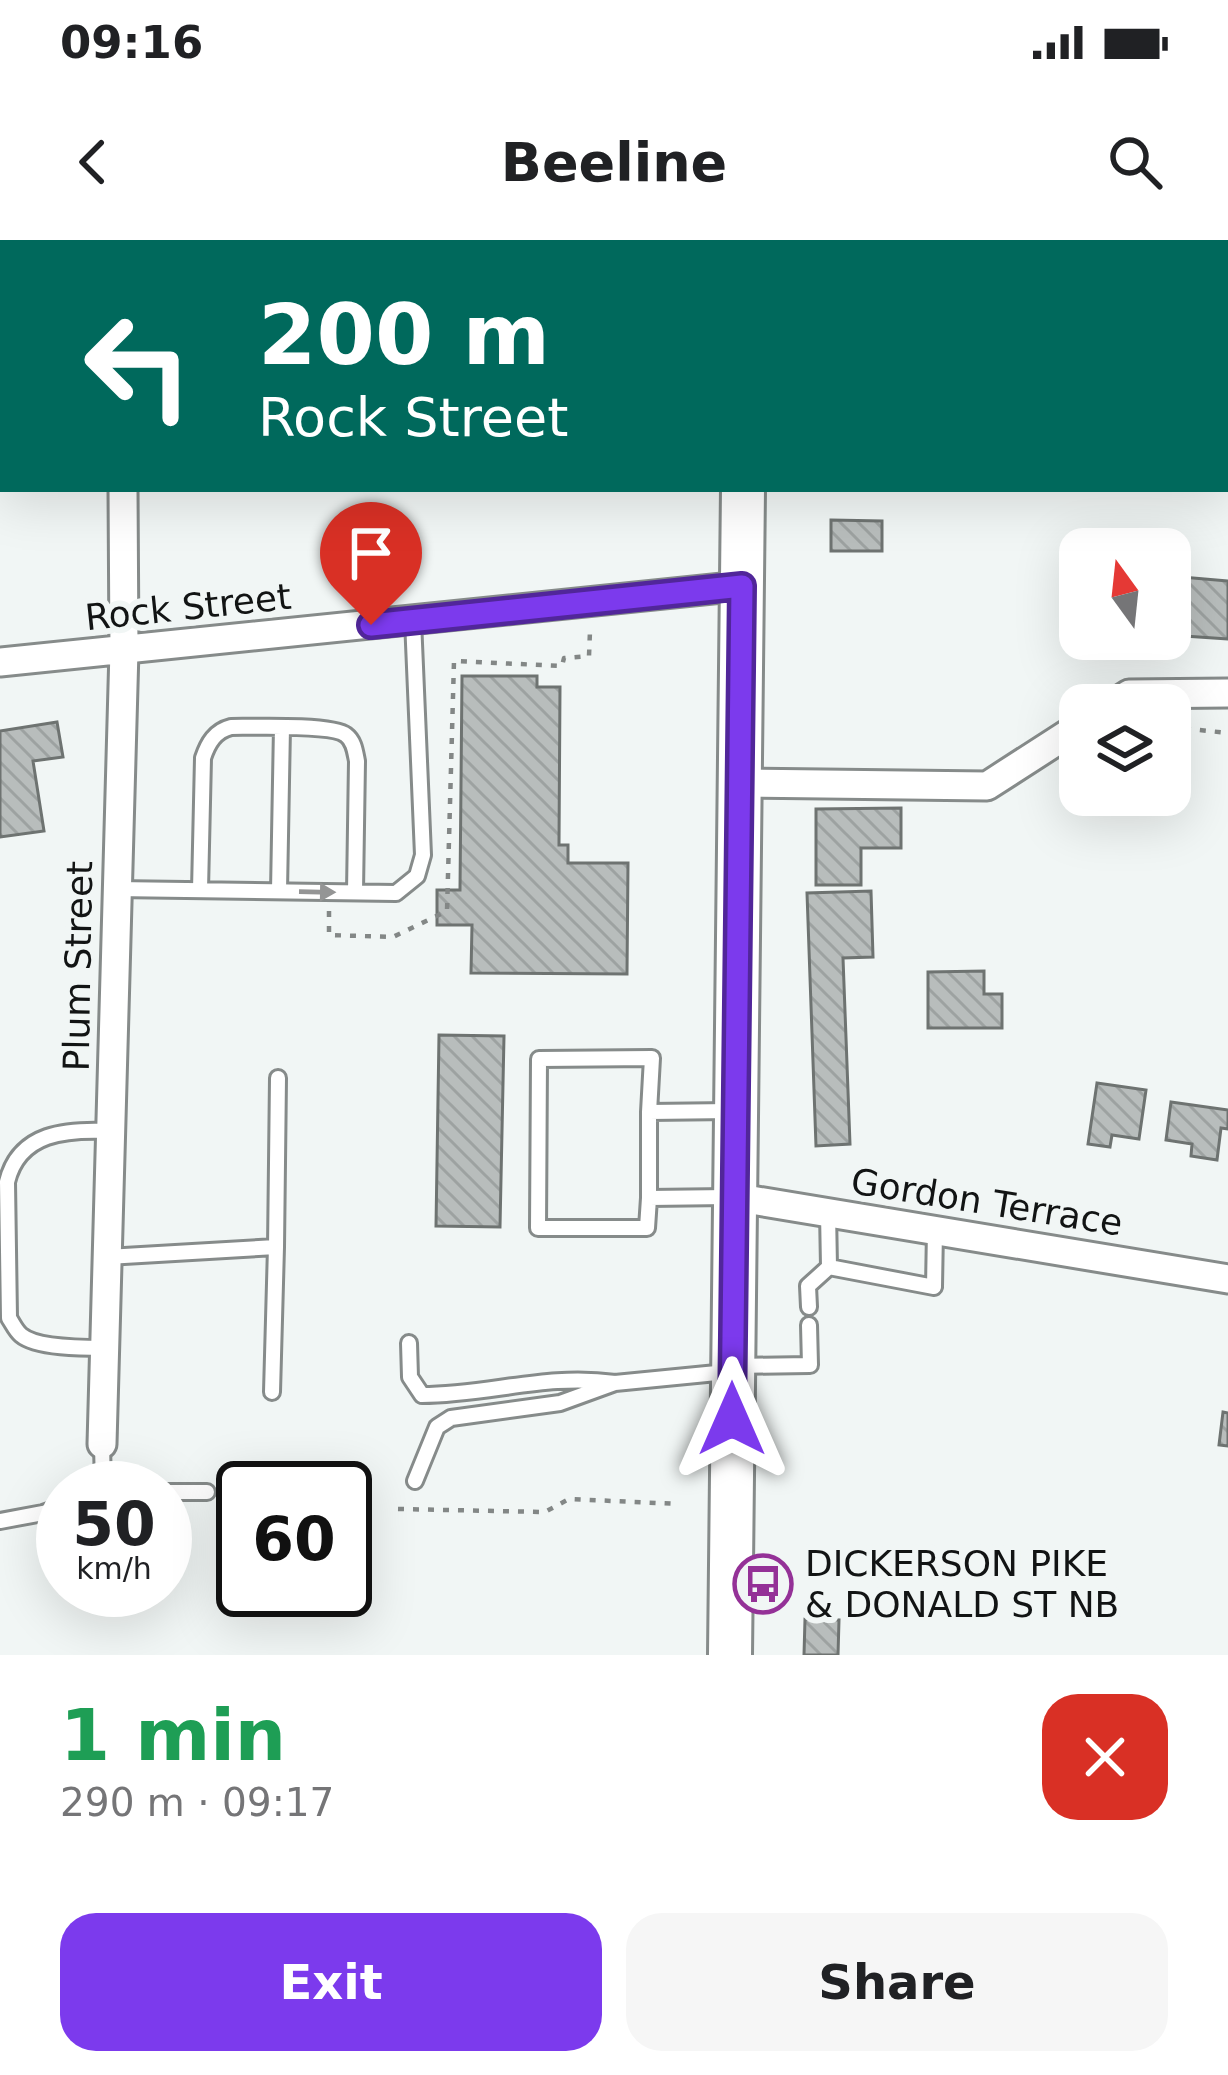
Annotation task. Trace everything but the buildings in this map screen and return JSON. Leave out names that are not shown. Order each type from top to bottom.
[{"type":"main road","points":[[730,1655],[743,492]]},
{"type":"street","name":"Plum Street","points":[[102,1444],[124,650],[124,492]]},
{"type":"street","name":"Rock Street","points":[[0,662],[742,586]]},
{"type":"street","points":[[1191,693],[1228,693]]},
{"type":"street","points":[[740,783],[987,786],[1059,740]]},
{"type":"street","name":"Gordon Terrace","points":[[734,1197],[1228,1279]]},
{"type":"lane","points":[[116,889],[396,893],[417,876],[423,855],[412,620]]},
{"type":"lane","points":[[200,890],[203,758],[208,744],[231,727],[282,727],[340,731],[354,746],[355,892]]},
{"type":"lane","points":[[279,891],[282,727]]},
{"type":"lane","points":[[652,1058],[649,1198],[647,1228],[538,1228],[539,1059],[652,1058]]},
{"type":"lane","points":[[272,1392],[278,1078]]},
{"type":"lane","points":[[649,1112],[735,1112]]},
{"type":"lane","points":[[104,1348],[30,1340],[18,1333],[9,1318],[7,1182],[12,1164],[44,1138],[67,1130],[110,1131]]},
{"type":"lane","points":[[649,1198],[734,1197]]},
{"type":"lane","points":[[808,1307],[808,1286],[829,1267],[828,1212]]},
{"type":"lane","points":[[829,1267],[934,1287],[935,1230]]},
{"type":"lane","points":[[107,1257],[276,1247]]},
{"type":"lane","points":[[415,1481],[437,1427],[452,1418],[560,1403],[616,1383],[732,1368],[810,1365],[809,1325]]},
{"type":"lane","points":[[409,1343],[410,1377],[422,1395],[565,1378],[616,1383]]},
{"type":"lane","points":[[102,1444],[102,1461]]},
{"type":"lane","points":[[192,1492],[207,1492]]},
{"type":"lane","points":[[0,1521],[36,1514]]},
{"type":"path","points":[[1191,729],[1228,733]]},
{"type":"path","points":[[398,1509],[544,1512],[569,1499],[680,1504]]},
{"type":"place","name":"DICKERSON PIKE & DONALD ST NB","points":[[763,1584]]},
{"type":"route","points":[[371,625],[742,586],[732,1419]]}]
